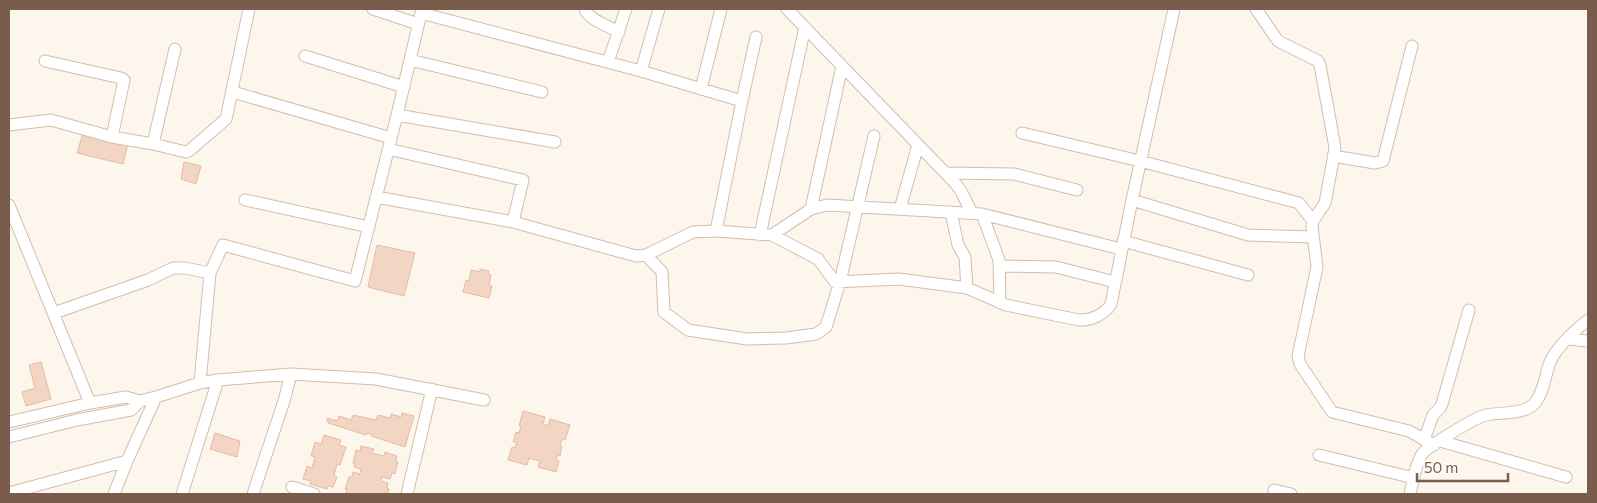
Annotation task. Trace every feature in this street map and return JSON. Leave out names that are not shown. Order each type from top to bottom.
[{"type":"street","points":[[9,125],[51,120],[112,137],[186,152],[224,122],[228,113],[249,9]]},
{"type":"street","points":[[373,9],[420,15],[608,62],[742,101]]},
{"type":"street","points":[[585,9],[587,14],[619,32]]},
{"type":"street","points":[[608,62],[626,9]]},
{"type":"street","points":[[640,71],[659,9]]},
{"type":"street","points":[[701,89],[721,9]]},
{"type":"street","points":[[787,9],[945,173],[977,213],[997,254],[1000,266],[1000,303]]},
{"type":"street","points":[[376,197],[512,222],[630,255],[646,255],[693,232],[716,231],[766,235],[818,259],[832,279],[840,282],[899,279],[966,288],[1000,303],[1085,320],[1104,312],[1108,308],[1174,9]]},
{"type":"street","points":[[1256,9],[1278,41],[1314,58],[1320,65],[1334,142],[1325,203],[1313,221],[1317,267],[1298,356],[1300,364],[1332,412],[1409,431],[1433,442],[1566,477]]},
{"type":"street","points":[[200,383],[210,273],[223,245],[355,281],[404,87],[420,15]]},
{"type":"street","points":[[766,235],[805,27]]},
{"type":"street","points":[[716,231],[756,37]]},
{"type":"street","points":[[1333,156],[1375,163],[1383,161],[1412,46]]},
{"type":"street","points":[[154,144],[175,49]]},
{"type":"street","points":[[306,56],[404,87]]},
{"type":"street","points":[[410,60],[542,92]]},
{"type":"street","points":[[45,61],[124,80],[112,137]]},
{"type":"street","points":[[811,209],[842,66]]},
{"type":"street","points":[[232,92],[390,143],[523,180],[512,222]]},
{"type":"street","points":[[397,115],[555,142]]},
{"type":"street","points":[[1022,133],[1140,161],[1299,203],[1313,221]]},
{"type":"street","points":[[646,255],[662,272],[664,312],[688,330],[747,339],[786,338],[816,334],[826,327],[840,282],[874,136]]},
{"type":"street","points":[[900,209],[918,145]]},
{"type":"street","points":[[945,173],[1009,174],[1077,190]]},
{"type":"street","points":[[245,200],[369,227]]},
{"type":"street","points":[[1132,200],[1248,235],[1313,237]]},
{"type":"street","points":[[9,205],[90,403]]},
{"type":"street","points":[[766,235],[811,209],[827,205],[977,213],[1248,275]]},
{"type":"street","points":[[951,212],[958,245],[965,257],[966,288]]},
{"type":"street","points":[[1000,266],[1056,267],[1115,282]]},
{"type":"street","points":[[54,313],[148,280],[173,268],[185,268],[210,273]]},
{"type":"street","points":[[1433,442],[1433,415],[1442,404],[1469,310]]},
{"type":"street","points":[[1410,494],[1421,456],[1433,442],[1478,417],[1524,410],[1531,407],[1539,396],[1550,362],[1568,339],[1588,320]]},
{"type":"street","points":[[1568,339],[1588,341]]},
{"type":"street","points":[[9,422],[90,403],[126,397],[140,401],[200,383],[292,374],[369,378],[484,400]]},
{"type":"street","points":[[253,494],[292,374]]},
{"type":"street","points":[[182,494],[218,380]]},
{"type":"street","points":[[407,494],[432,389]]},
{"type":"street","points":[[114,494],[127,460],[156,397]]},
{"type":"street","points":[[9,437],[77,420],[131,410],[140,401]]},
{"type":"street","points":[[1319,455],[1414,478]]},
{"type":"street","points":[[9,493],[43,489],[127,460]]},
{"type":"street","points":[[292,487],[314,494]]},
{"type":"street","points":[[1274,490],[1291,494]]},
{"type":"building","points":[[83,133],[128,144],[123,164],[77,153]]},
{"type":"building","points":[[184,162],[201,166],[196,184],[181,179]]},
{"type":"building","points":[[377,245],[415,253],[404,296],[368,287]]},
{"type":"building","points":[[480,269],[489,271],[488,274],[491,275],[489,285],[492,286],[489,298],[463,292],[466,280],[469,281],[471,270],[480,272]]},
{"type":"building","points":[[41,362],[51,399],[26,406],[22,392],[35,388],[29,365]]},
{"type":"building","points":[[523,411],[545,417],[543,424],[548,426],[550,419],[570,425],[565,440],[562,439],[560,445],[562,446],[560,456],[558,455],[556,460],[559,461],[556,472],[538,467],[540,461],[529,458],[527,465],[508,460],[512,447],[515,448],[517,442],[513,442],[516,432],[519,433]]},
{"type":"building","points":[[402,413],[414,416],[405,447],[371,436],[371,434],[367,433],[366,435],[328,423],[329,421],[327,421],[327,418],[337,421],[339,416],[351,420],[353,415],[376,420],[378,415],[390,418],[391,414],[401,417]]},
{"type":"building","points":[[215,433],[240,441],[237,457],[210,449]]},
{"type":"building","points":[[324,435],[341,440],[339,445],[346,447],[340,465],[337,464],[334,476],[337,477],[333,487],[328,486],[327,489],[310,484],[311,481],[303,479],[307,466],[312,468],[315,457],[311,456],[315,442],[321,444]]},
{"type":"building","points":[[361,446],[374,449],[372,453],[384,456],[385,452],[397,456],[396,461],[398,462],[395,474],[392,473],[390,479],[382,477],[381,481],[388,483],[388,494],[346,494],[347,489],[345,489],[349,477],[352,477],[353,472],[360,474],[361,469],[354,467],[355,463],[353,463],[356,450],[360,451]]}]
